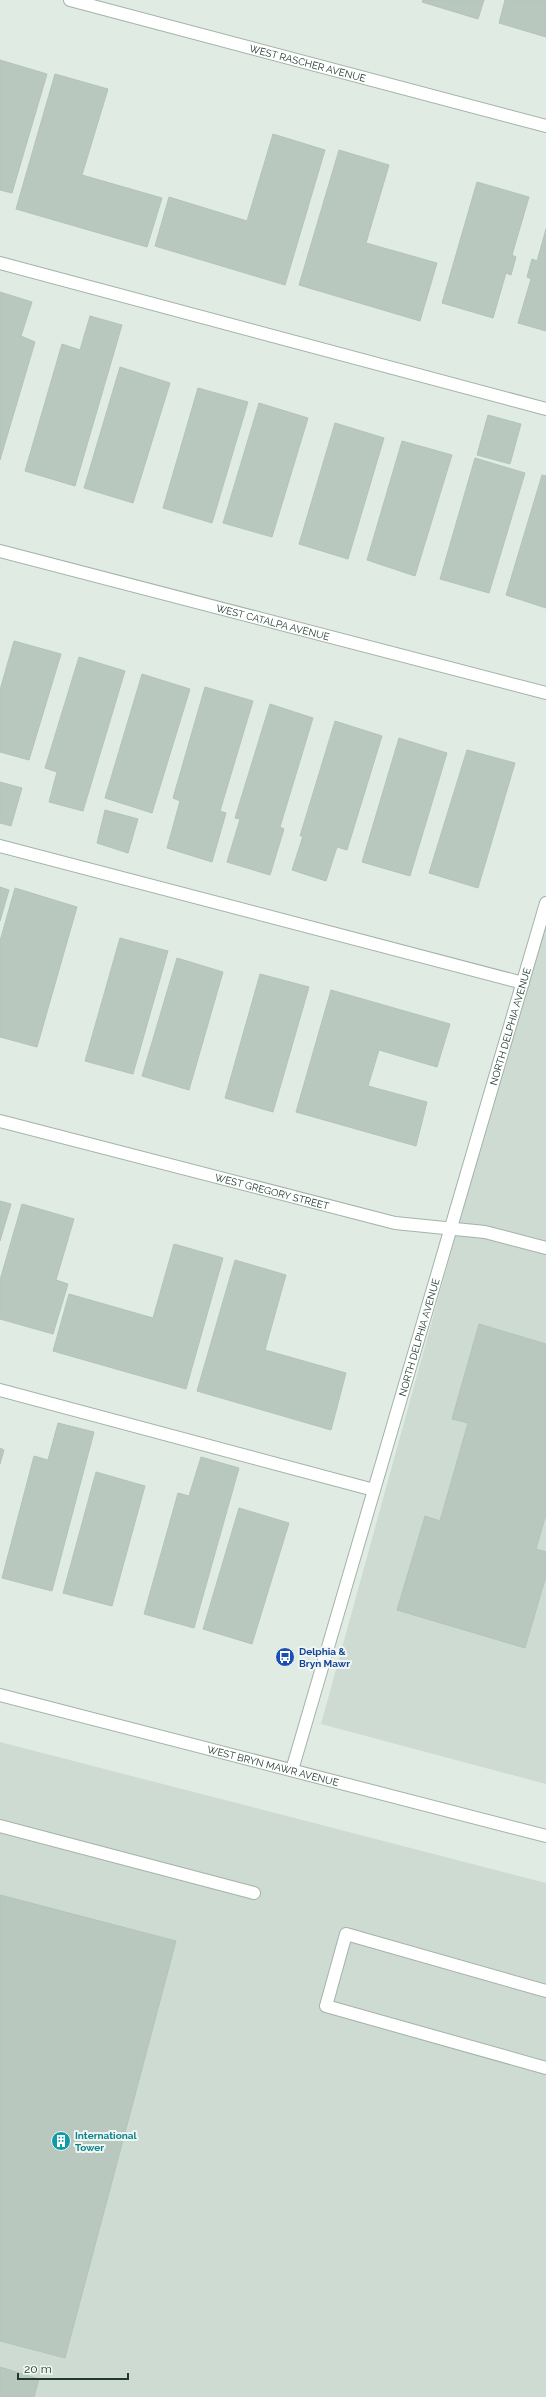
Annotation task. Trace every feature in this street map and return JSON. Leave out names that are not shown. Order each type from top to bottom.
[{"type":"street","name":"WEST RASCHER AVENUE","points":[[70,0],[546,126]]},
{"type":"street","points":[[0,263],[546,409]]},
{"type":"street","name":"WEST CATALPA AVENUE","points":[[0,551],[546,693]]},
{"type":"street","points":[[0,846],[523,983]]},
{"type":"street","name":"NORTH DELPHIA AVENUE","points":[[292,1770],[546,903]]},
{"type":"street","name":"WEST GREGORY STREET","points":[[0,1121],[395,1222],[485,1232],[546,1248]]},
{"type":"street","points":[[0,1390],[374,1490]]},
{"type":"street","name":"WEST BRYN MAWR AVENUE","points":[[0,1695],[546,1836]]},
{"type":"street","points":[[0,1826],[254,1893]]},
{"type":"street","points":[[546,1991],[346,1934],[326,2006],[546,2068]]},
{"type":"shaded area","points":[[546,907],[546,1784],[321,1724]]},
{"type":"shaded area","points":[[0,1742],[546,1883],[546,2397],[0,2397]]},
{"type":"building","points":[[423,0],[484,0],[478,19],[422,2]]},
{"type":"building","points":[[505,0],[546,0],[546,37],[499,23]]},
{"type":"building","points":[[0,60],[47,74],[12,193],[0,190]]},
{"type":"building","points":[[55,74],[108,89],[82,175],[162,198],[147,247],[16,209]]},
{"type":"building","points":[[273,134],[325,150],[285,285],[155,246],[169,197],[247,221]]},
{"type":"building","points":[[339,150],[389,165],[366,243],[437,263],[420,321],[299,285]]},
{"type":"building","points":[[477,182],[529,197],[512,255],[516,257],[511,275],[506,273],[493,318],[442,303]]},
{"type":"building","points":[[546,229],[546,331],[518,323],[531,279],[527,277],[532,259],[537,261]]},
{"type":"building","points":[[0,292],[32,302],[21,336],[35,342],[0,460]]},
{"type":"building","points":[[90,316],[122,325],[75,486],[25,471],[62,344],[80,350]]},
{"type":"building","points":[[120,367],[170,383],[133,503],[84,488]]},
{"type":"building","points":[[198,388],[248,402],[212,523],[163,508]]},
{"type":"building","points":[[259,403],[308,418],[272,537],[223,523]]},
{"type":"building","points":[[488,415],[521,424],[510,464],[477,455]]},
{"type":"building","points":[[335,423],[384,438],[348,559],[299,544]]},
{"type":"building","points":[[402,441],[452,455],[415,576],[367,560]]},
{"type":"building","points":[[475,458],[525,473],[489,593],[440,579]]},
{"type":"building","points":[[542,475],[546,476],[546,608],[506,595]]},
{"type":"building","points":[[14,641],[61,654],[29,760],[0,752],[0,690]]},
{"type":"building","points":[[79,657],[125,671],[83,811],[49,802],[57,772],[45,768]]},
{"type":"building","points":[[142,674],[190,689],[152,813],[105,798]]},
{"type":"building","points":[[205,687],[253,701],[220,811],[226,813],[212,862],[167,848],[180,801],[173,798]]},
{"type":"building","points":[[270,704],[313,718],[280,827],[284,829],[270,875],[227,862],[240,819],[235,818]]},
{"type":"building","points":[[335,721],[382,736],[347,850],[337,847],[326,881],[292,870],[303,836],[300,836]]},
{"type":"building","points":[[399,738],[447,753],[410,876],[362,862]]},
{"type":"building","points":[[467,750],[515,763],[478,888],[429,873]]},
{"type":"building","points":[[0,782],[22,788],[11,826],[0,823]]},
{"type":"building","points":[[105,810],[138,819],[128,853],[97,843]]},
{"type":"building","points":[[0,887],[9,890],[0,921]]},
{"type":"building","points":[[15,888],[77,907],[37,1047],[0,1037],[0,941]]},
{"type":"building","points":[[120,938],[168,951],[133,1074],[85,1061]]},
{"type":"building","points":[[177,958],[223,972],[189,1090],[142,1076]]},
{"type":"building","points":[[260,974],[309,987],[273,1112],[225,1098]]},
{"type":"building","points":[[331,990],[450,1024],[437,1067],[379,1050],[368,1086],[427,1102],[416,1146],[296,1112]]},
{"type":"building","points":[[0,1201],[11,1204],[0,1241]]},
{"type":"building","points":[[22,1204],[74,1219],[56,1280],[68,1284],[53,1334],[0,1319],[0,1280]]},
{"type":"building","points":[[174,1244],[223,1258],[186,1389],[53,1351],[69,1294],[153,1318]]},
{"type":"building","points":[[235,1260],[286,1275],[265,1350],[346,1373],[331,1430],[197,1391]]},
{"type":"building","points":[[479,1324],[546,1344],[546,1514],[536,1549],[546,1552],[546,1576],[525,1648],[397,1610],[425,1516],[440,1521],[468,1423],[452,1419]]},
{"type":"building","points":[[58,1423],[94,1432],[52,1591],[2,1578],[34,1456],[48,1460]]},
{"type":"building","points":[[0,1448],[4,1450],[0,1464]]},
{"type":"building","points":[[201,1457],[239,1468],[194,1628],[144,1614],[178,1493],[189,1496]]},
{"type":"building","points":[[96,1472],[145,1486],[112,1606],[63,1593]]},
{"type":"building","points":[[239,1508],[289,1523],[252,1644],[203,1629]]},
{"type":"building","name":"International Tower","points":[[0,1895],[176,1941],[65,2358],[0,2341]]},
{"type":"building","points":[[0,2367],[39,2379],[34,2397],[0,2397]]},
{"type":"place","name":"Delphia & Bryn Mawr","points":[[285,1657]]},
{"type":"place","name":"International Tower","points":[[61,2141]]}]
